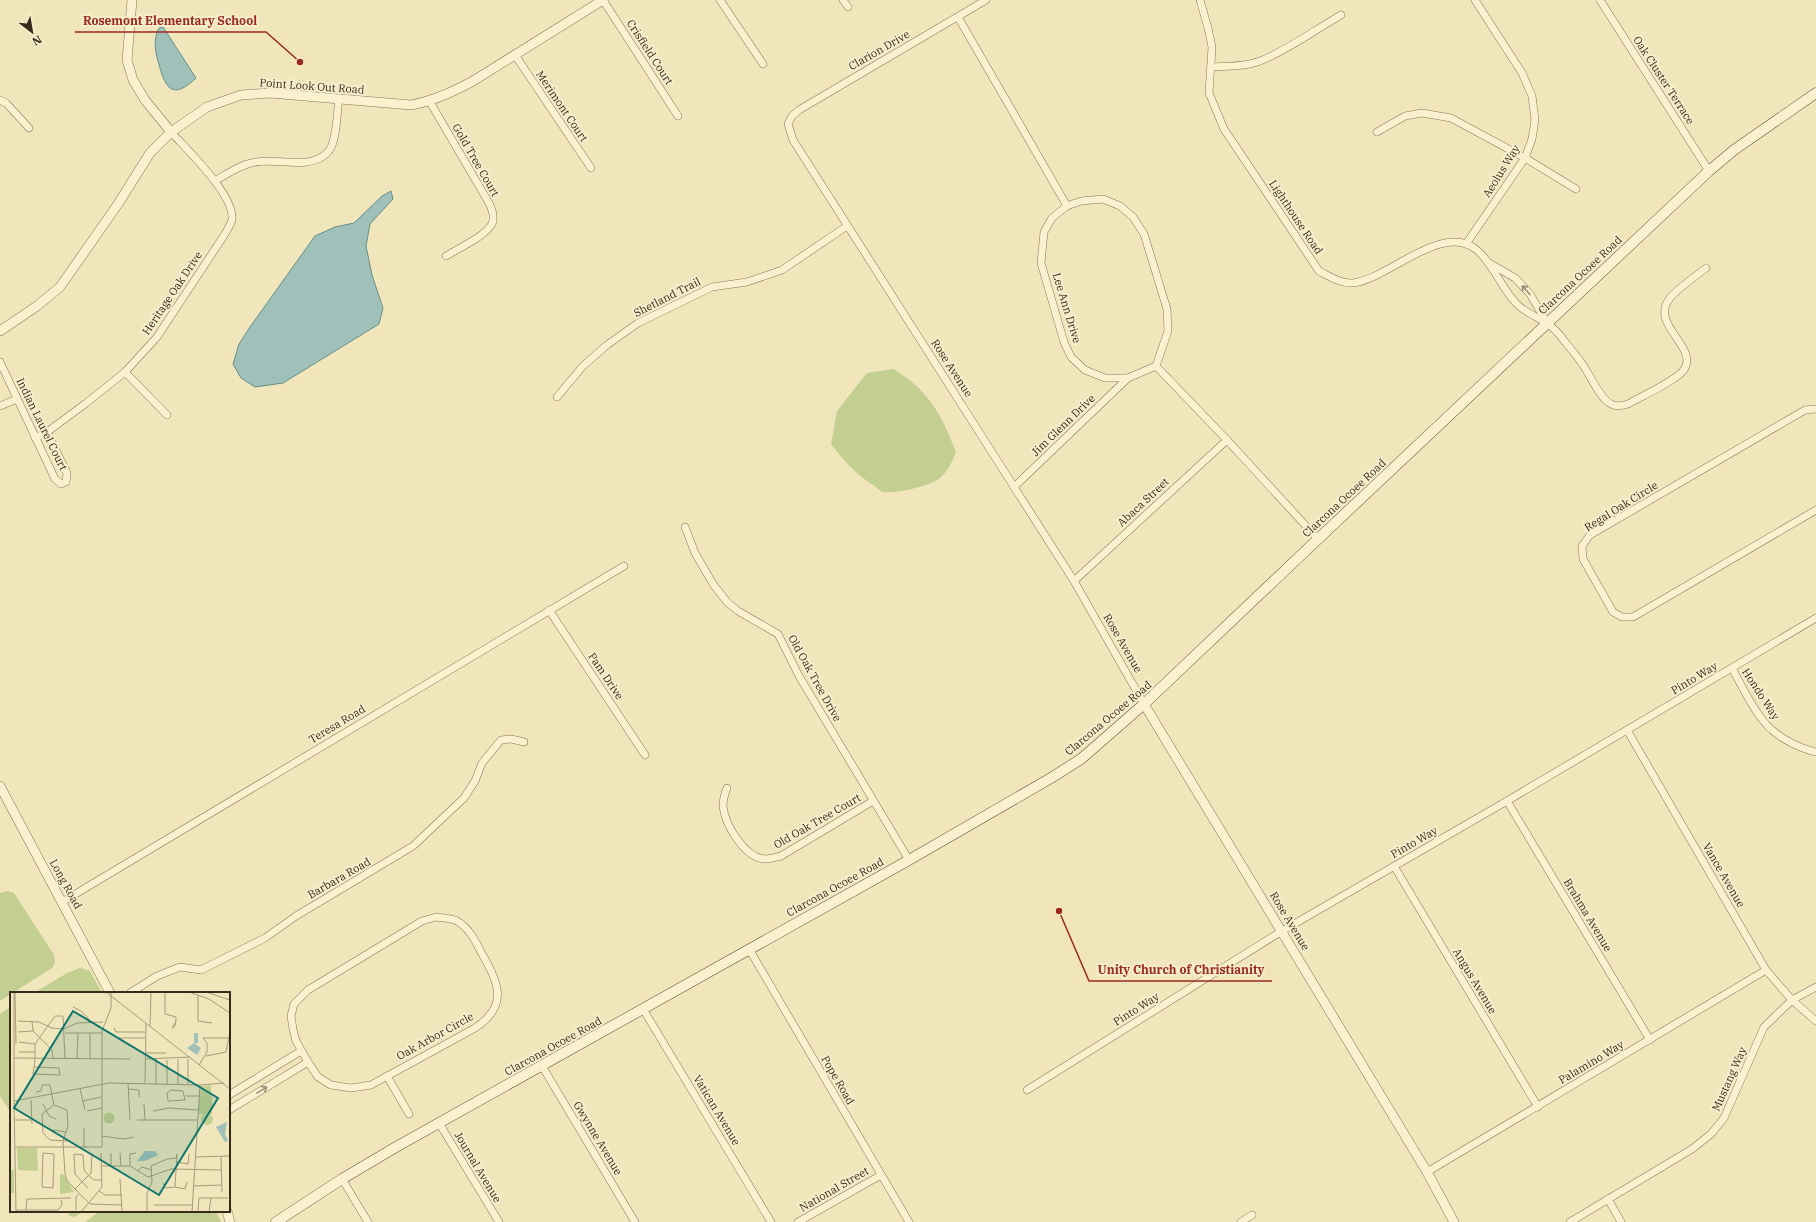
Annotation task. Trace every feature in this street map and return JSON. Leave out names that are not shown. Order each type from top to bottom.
[{"type":"main road","name":"Clarcona Ocoee Road","points":[[277,1221],[342,1179],[439,1123],[909,860],[1081,759],[1144,704],[1709,171],[1734,150],[1816,93]]},
{"type":"street","points":[[132,0],[127,60],[133,80],[145,100],[171,132]]},
{"type":"street","name":"Point Look Out Road","points":[[0,330],[37,306],[60,287],[118,204],[150,153],[171,132],[207,108],[241,95],[270,93],[411,105],[430,102],[473,81],[603,0]]},
{"type":"street","name":"Crisfield Court","points":[[603,0],[678,116]]},
{"type":"street","points":[[720,0],[763,64]]},
{"type":"street","points":[[843,0],[848,7]]},
{"type":"street","name":"Clarion Drive","points":[[788,124],[792,116],[799,110],[986,0]]},
{"type":"street","name":"Lighthouse Road","points":[[1200,0],[1212,47],[1209,93],[1224,129],[1319,271],[1336,280],[1352,283],[1376,276],[1428,247],[1447,242],[1466,244]]},
{"type":"street","name":"Aeolus Way","points":[[1466,244],[1525,158],[1532,139],[1535,120],[1532,96],[1522,73],[1474,0]]},
{"type":"street","name":"Oak Cluster Terrace","points":[[1600,0],[1709,171]]},
{"type":"street","points":[[1211,67],[1240,66],[1260,61],[1281,51],[1341,15]]},
{"type":"street","points":[[958,16],[1067,206]]},
{"type":"street","name":"Merimont Court","points":[[515,55],[591,168]]},
{"type":"street","points":[[215,181],[252,162],[306,162],[317,160],[329,152],[334,142],[339,98]]},
{"type":"street","points":[[0,100],[6,103],[29,128]]},
{"type":"street","name":"Gold Tree Court","points":[[430,102],[489,203],[493,213],[492,223],[483,233],[446,256]]},
{"type":"street","points":[[1377,132],[1405,116],[1422,114],[1451,118],[1525,158],[1576,189]]},
{"type":"street","name":"Rose Avenue","points":[[788,124],[793,140],[1074,581],[1144,704],[1427,1172],[1454,1222]]},
{"type":"street","name":"Heritage Oak Drive","points":[[35,438],[47,432],[86,404],[125,372],[156,337],[225,234],[232,220],[229,203],[215,181],[171,132]]},
{"type":"street","name":"Lee Ann Drive","points":[[1103,199],[1120,206],[1133,217],[1144,234],[1167,309],[1168,331],[1156,366],[1128,378],[1105,378],[1085,370],[1071,357],[1064,342],[1041,263],[1041,248],[1044,232],[1052,218],[1067,206],[1081,201],[1103,199]]},
{"type":"street","name":"Shetland Trail","points":[[557,397],[583,366],[607,345],[638,323],[712,287],[747,282],[782,270],[847,226]]},
{"type":"street","points":[[1466,244],[1477,250],[1489,263],[1504,287],[1519,306],[1547,323],[1566,342],[1605,400],[1611,405],[1620,406],[1628,404],[1678,376],[1685,368],[1687,359],[1685,352],[1665,319],[1665,308],[1670,298],[1706,268]]},
{"type":"street","points":[[1489,263],[1515,278],[1530,294],[1547,323]]},
{"type":"street","name":"Indian Laurel Court","points":[[0,362],[55,479],[61,484],[66,482],[67,473],[47,432]]},
{"type":"street","points":[[1156,366],[1227,440],[1318,539]]},
{"type":"street","points":[[125,372],[167,415]]},
{"type":"street","name":"Jim Glenn Drive","points":[[1014,487],[1128,378]]},
{"type":"street","points":[[0,406],[17,400]]},
{"type":"street","name":"Regal Oak Circle","points":[[1816,408],[1805,410],[1590,535],[1582,546],[1583,559],[1613,612],[1622,617],[1633,617],[1816,510]]},
{"type":"street","name":"Abaca Street","points":[[1074,581],[1227,440]]},
{"type":"street","name":"Old Oak Tree Drive","points":[[685,527],[695,553],[713,584],[727,602],[738,612],[778,634],[799,676],[909,860]]},
{"type":"street","name":"Teresa Road","points":[[62,902],[624,566]]},
{"type":"street","name":"Pam Drive","points":[[549,610],[645,755]]},
{"type":"street","name":"Pinto Way","points":[[1027,1090],[1282,931],[1507,801],[1816,618]]},
{"type":"street","name":"Hondo Way","points":[[1732,668],[1758,712],[1771,730],[1788,741],[1816,752]]},
{"type":"street","name":"Vance Avenue","points":[[1627,730],[1766,970],[1792,1000],[1816,1020]]},
{"type":"street","name":"Barbara Road","points":[[132,992],[157,976],[180,967],[201,970],[265,938],[296,916],[413,846],[464,798],[475,781],[482,763],[501,740],[511,739],[524,742]]},
{"type":"street","name":"Long Road","points":[[0,786],[109,992]]},
{"type":"street","name":"Old Oak Tree Court","points":[[726,788],[723,805],[728,824],[750,853],[765,859],[782,856],[873,801]]},
{"type":"street","name":"Brahma Avenue","points":[[1507,801],[1650,1040]]},
{"type":"street","name":"Angus Avenue","points":[[1394,866],[1538,1107]]},
{"type":"street","name":"Oak Arbor Circle","points":[[436,917],[456,920],[470,932],[495,977],[498,998],[494,1010],[486,1020],[475,1028],[371,1084],[351,1088],[331,1086],[318,1077],[301,1052],[293,1029],[291,1016],[294,1004],[308,990],[422,921],[436,917]]},
{"type":"street","name":"Pope Road","points":[[749,949],[909,1222]]},
{"type":"street","name":"Palamino Way","points":[[1427,1172],[1766,970]]},
{"type":"street","name":"Mustang Way","points":[[1570,1222],[1692,1149],[1711,1134],[1724,1118],[1764,1027],[1792,1000],[1816,987]]},
{"type":"street","name":"Vatican Avenue","points":[[643,1009],[771,1222]]},
{"type":"street","points":[[230,1094],[301,1052]]},
{"type":"street","points":[[230,1109],[308,1062]]},
{"type":"street","name":"Gwynne Avenue","points":[[542,1066],[635,1222]]},
{"type":"street","points":[[387,1076],[409,1114]]},
{"type":"street","name":"Journal Avenue","points":[[439,1123],[499,1222]]},
{"type":"street","name":"National Street","points":[[798,1222],[881,1175]]},
{"type":"street","points":[[342,1179],[368,1222]]},
{"type":"street","points":[[1608,1200],[1621,1222]]},
{"type":"street","points":[[227,1212],[230,1222]]},
{"type":"street","points":[[1241,1222],[1252,1215]]},
{"type":"green space","points":[[893,369],[916,385],[925,394],[945,426],[956,452],[948,469],[935,481],[913,489],[896,492],[883,492],[855,471],[831,444],[837,411],[867,373]]},
{"type":"green space","points":[[8,891],[14,893],[54,955],[55,963],[52,968],[14,992],[10,992],[10,995],[0,1001],[0,893]]},
{"type":"green space","points":[[80,968],[90,971],[101,992],[36,992],[67,973]]},
{"type":"green space","points":[[10,1008],[10,1111],[0,1096],[0,1014]]},
{"type":"green space","points":[[69,1212],[82,1212],[74,1217],[68,1215]]},
{"type":"green space","points":[[99,1212],[216,1212],[221,1222],[85,1222]]},
{"type":"water","points":[[163,27],[196,78],[178,90],[173,90],[166,83],[157,58],[155,43],[159,28]]},
{"type":"water","points":[[391,191],[393,199],[370,224],[366,246],[372,275],[383,308],[379,324],[283,383],[255,387],[241,378],[233,364],[239,344],[315,236],[335,227],[354,223],[382,196]]},
{"type":"place","name":"Rosemont Elementary School","points":[[300,62]]},
{"type":"place","name":"Unity Church of Christianity","points":[[1059,911]]}]
